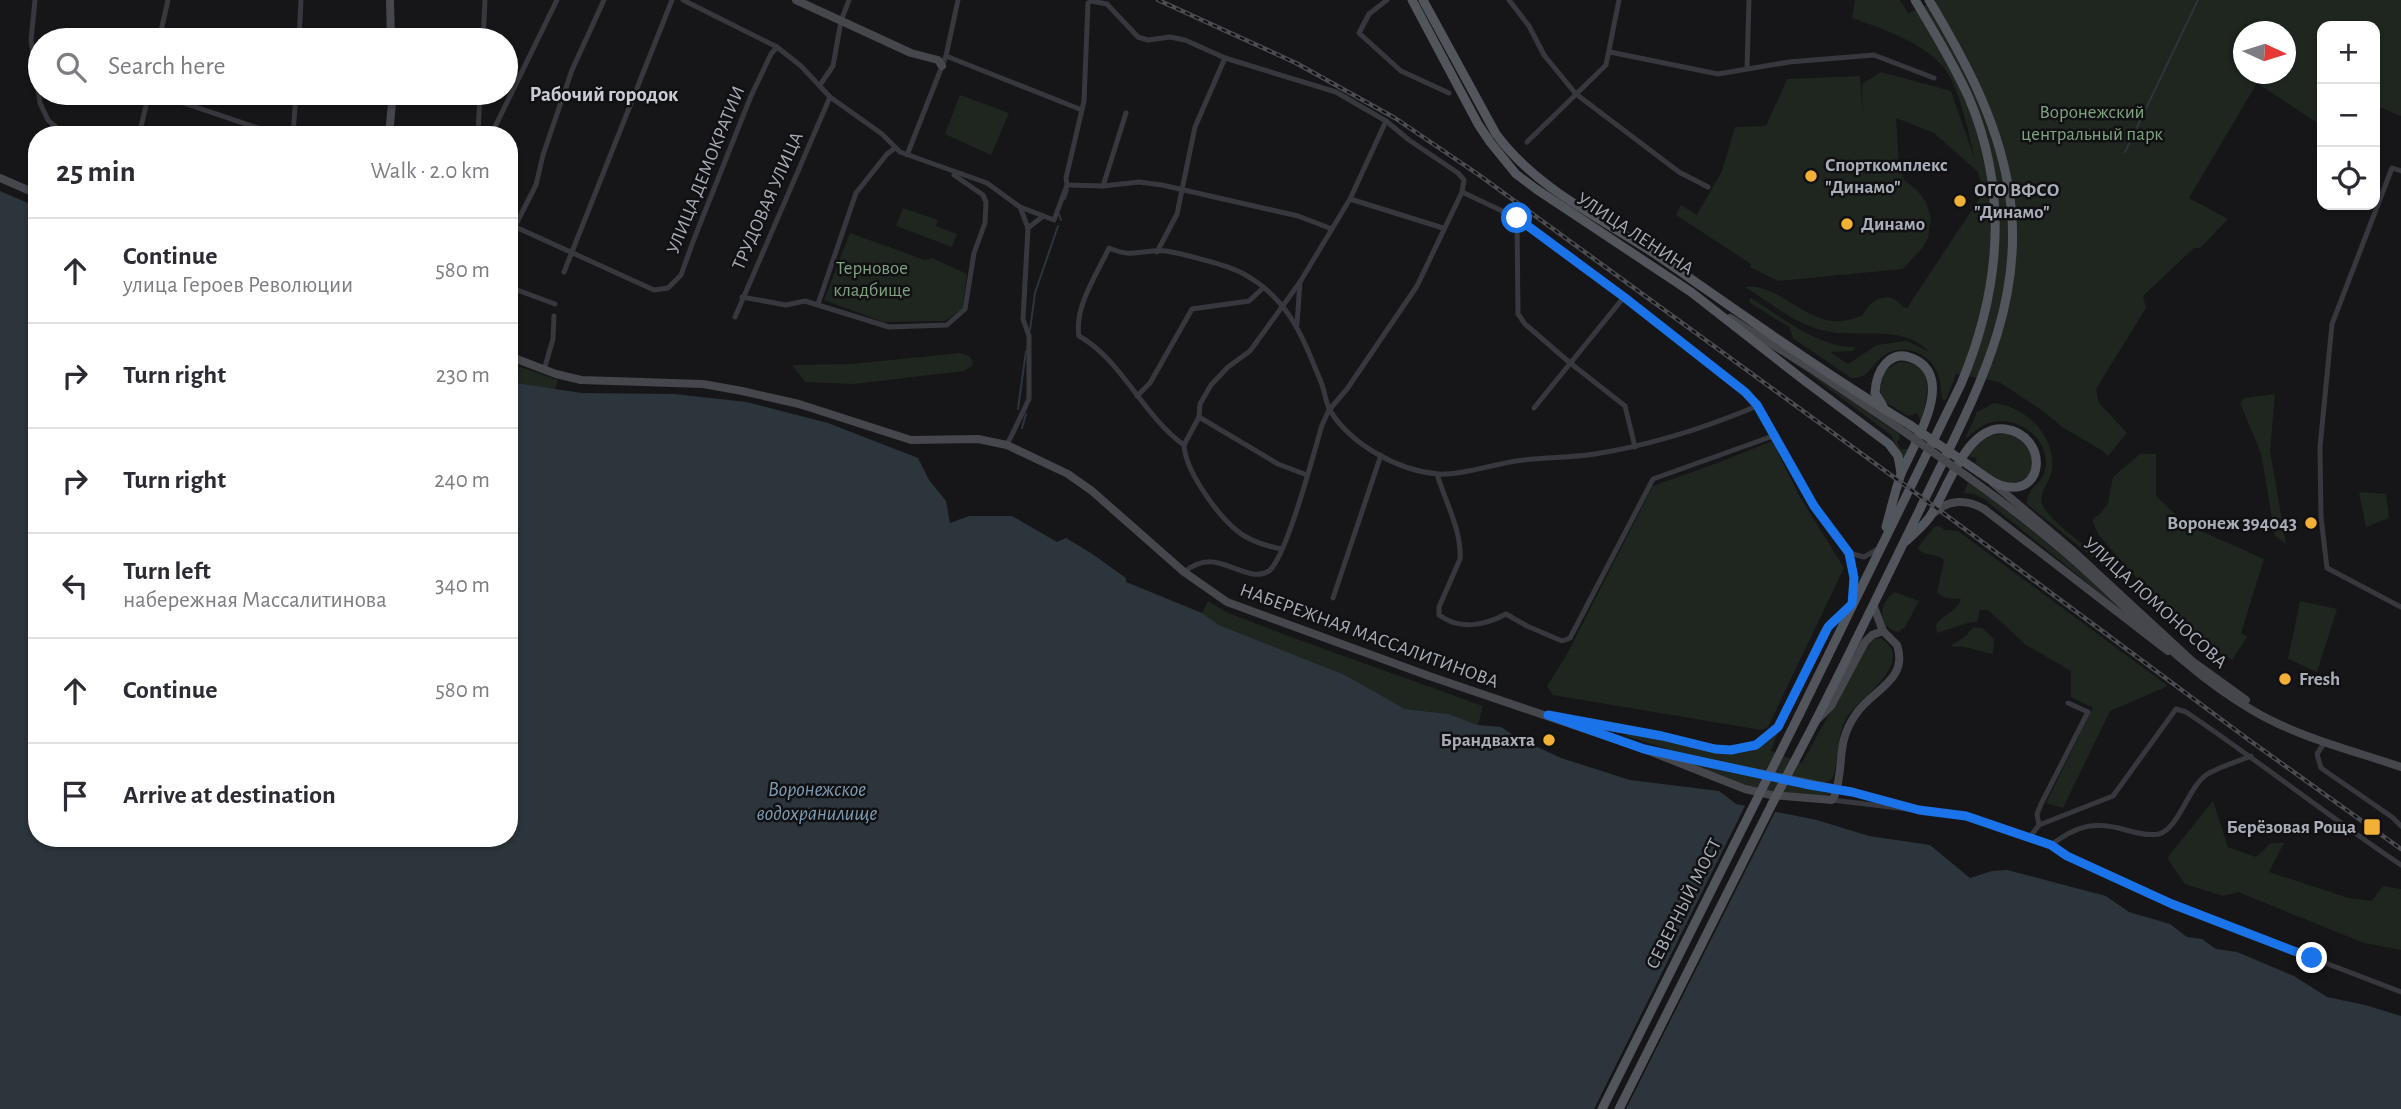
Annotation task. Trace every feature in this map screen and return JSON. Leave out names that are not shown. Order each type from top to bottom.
[{"type":"main road","points":[[390,0],[391,28]]},
{"type":"main road","points":[[796,0],[911,53],[937,60],[942,66]]},
{"type":"main road","name":"УЛИЦА ЛЕНИНА","points":[[1412,0],[1478,124],[1516,174],[1567,211],[1889,412],[1908,429]]},
{"type":"main road","name":"УЛИЦА ЛЕНИНА","points":[[1423,0],[1486,117],[1507,149],[1523,166],[1541,181],[1662,259],[1715,310],[1763,337],[1908,429]]},
{"type":"main road","points":[[1881,545],[1966,374],[1983,325],[1993,271],[1996,217],[1989,160],[1969,98],[1915,0]]},
{"type":"main road","name":"СЕВЕРНЫЙ МОСТ","points":[[1619,1109],[1718,907],[1874,607],[1957,437],[1983,378],[1999,330],[2010,272],[2009,187],[1995,130],[1968,67],[1929,0]]},
{"type":"main road","points":[[390,126],[392,105]]},
{"type":"main road","points":[[0,178],[28,190]]},
{"type":"main road","points":[[1715,310],[1889,443],[1898,456],[1902,473]]},
{"type":"main road","points":[[1881,545],[1902,473],[1924,426],[1931,401],[1931,382],[1919,361],[1897,357],[1890,359],[1880,368],[1875,393],[1878,401],[1889,412]]},
{"type":"main road","name":"НАБЕРЕЖНАЯ МАССАЛИТИНОВА","points":[[518,360],[581,380],[722,387],[799,404],[900,437],[921,441],[978,439],[1007,445],[1058,469],[1092,491],[1211,593],[1248,611],[1644,749],[1745,789],[1772,795],[1832,800]]},
{"type":"main road","points":[[1908,429],[1974,472],[2003,486],[2025,484],[2031,480],[2037,469],[2036,453],[2017,432],[2001,428],[1984,432],[1968,448],[1930,517]]},
{"type":"main road","points":[[1974,472],[2185,662]]},
{"type":"main road","name":"УЛИЦА ЛОМОНОСОВА","points":[[1974,472],[2072,550],[2192,661],[2221,683],[2255,706],[2290,723],[2401,764]]},
{"type":"main road","points":[[1904,543],[1937,509],[1952,502],[1969,502],[1984,509],[2155,644],[2185,662]]},
{"type":"main road","name":"СЕВЕРНЫЙ МОСТ","points":[[1602,1109],[1881,545]]},
{"type":"main road","points":[[1548,715],[1662,736],[1715,749],[1731,750],[1756,745],[1778,727],[1828,627],[1852,604]]},
{"type":"main road","points":[[1832,800],[1837,789],[1840,748],[1848,725],[1858,710],[1898,672],[1900,656],[1897,645],[1883,631],[1874,607]]},
{"type":"main road","points":[[1815,722],[1831,706],[1865,642],[1872,635],[1883,631]]},
{"type":"main road","name":"УЛИЦА ЛОМОНОСОВА","points":[[2185,662],[2217,688],[2253,711],[2325,742],[2401,764]]},
{"type":"main road","name":"НАБЕРЕЖНАЯ МАССАЛИТИНОВА","points":[[1644,749],[1837,789]]},
{"type":"street","points":[[32,28],[34,0]]},
{"type":"street","points":[[162,28],[168,0]]},
{"type":"street","points":[[300,28],[301,0]]},
{"type":"street","points":[[484,28],[485,0]]},
{"type":"street","points":[[518,80],[557,0]]},
{"type":"street","points":[[518,215],[536,185],[546,144],[572,70],[604,0]]},
{"type":"street","points":[[564,272],[672,0]]},
{"type":"street","points":[[683,0],[777,47],[830,97],[895,148],[949,172],[987,183],[1020,207],[1054,220],[1067,185],[1066,178],[1082,110],[1088,3],[1091,1],[1107,5],[1138,37],[1148,40],[1170,37],[1185,40],[1225,58],[1336,92],[1386,121],[1458,173],[1464,180],[1462,192],[1417,286],[1321,425],[1282,549],[1272,569],[1261,575],[1208,560],[1194,564],[1184,572]]},
{"type":"street","points":[[820,85],[833,66],[841,21],[849,0]]},
{"type":"street","points":[[907,155],[946,56],[957,0]]},
{"type":"street","points":[[1387,0],[1369,13],[1359,33],[1401,71],[1449,93]]},
{"type":"street","points":[[1509,0],[1544,55],[1576,94],[1679,172],[1708,187]]},
{"type":"street","points":[[1527,142],[1602,71],[1610,52],[1619,0]]},
{"type":"street","points":[[1747,69],[1749,0]]},
{"type":"street","name":"УЛИЦА ДЕМОКРАТИИ","points":[[571,250],[654,290],[668,288],[681,275],[751,96],[777,47]]},
{"type":"street","points":[[1610,52],[1710,74],[1789,62],[1874,55],[1934,78]]},
{"type":"street","points":[[946,56],[1082,110]]},
{"type":"street","points":[[1157,252],[1177,214],[1195,127],[1225,58]]},
{"type":"street","name":"ТРУДОВАЯ УЛИЦА","points":[[735,317],[830,97]]},
{"type":"street","points":[[41,105],[48,120],[55,126]]},
{"type":"street","points":[[141,126],[146,105]]},
{"type":"street","points":[[190,105],[252,126]]},
{"type":"street","points":[[294,126],[295,105]]},
{"type":"street","points":[[479,126],[480,105]]},
{"type":"street","points":[[495,126],[506,105]]},
{"type":"street","points":[[1103,186],[1126,113]]},
{"type":"street","points":[[1282,549],[1252,540],[1236,529],[1218,510],[1185,458],[1184,445],[1199,417],[1200,404],[1211,385],[1228,367],[1250,351],[1300,282],[1350,199],[1386,121]]},
{"type":"street","points":[[818,304],[856,193],[887,154],[895,148]]},
{"type":"street","points":[[2401,171],[2392,168],[2332,324],[2320,447],[2321,517],[2327,568],[2401,607]]},
{"type":"street","points":[[742,297],[786,305],[799,300],[889,327],[947,325],[963,313],[974,253],[983,233],[986,202],[978,190],[949,172]]},
{"type":"street","points":[[1067,185],[1103,186],[1139,182],[1298,216],[1332,229]]},
{"type":"street","points":[[1462,192],[1517,218],[1725,374],[1745,392],[1757,405],[1814,506],[1849,553],[1854,578],[1852,604]]},
{"type":"street","points":[[1350,199],[1443,228]]},
{"type":"street","points":[[1007,445],[1029,399],[1029,336],[1023,319],[1028,228],[1020,207]]},
{"type":"street","points":[[1028,228],[1042,217]]},
{"type":"street","points":[[1517,218],[1518,314],[1525,324],[1569,362],[1625,406],[1635,447]]},
{"type":"street","points":[[518,228],[571,250]]},
{"type":"street","points":[[1184,445],[1159,425],[1095,345],[1079,337],[1077,328],[1083,303],[1109,248],[1123,254],[1165,251],[1241,273],[1263,288],[1284,305],[1297,327],[1321,382],[1329,410],[1367,448],[1405,466],[1437,474],[1635,447],[1711,425],[1757,405]]},
{"type":"street","points":[[1297,327],[1300,282]]},
{"type":"street","points":[[1136,396],[1150,383],[1192,309],[1249,301],[1263,288]]},
{"type":"street","points":[[518,290],[555,304]]},
{"type":"street","points":[[1534,408],[1624,297]]},
{"type":"street","points":[[544,370],[553,339],[554,316]]},
{"type":"street","points":[[1199,417],[1278,464],[1307,475]]},
{"type":"street","points":[[1437,474],[1457,533],[1460,551],[1460,559],[1439,607],[1439,615],[1456,625],[1487,624],[1506,614],[1563,641],[1570,638],[1653,480],[1773,436]]},
{"type":"street","points":[[1334,598],[1381,455]]},
{"type":"street","points":[[1849,553],[1864,557],[1881,545]]},
{"type":"street","points":[[2039,825],[2037,814],[2041,804],[2088,712],[2068,703]]},
{"type":"street","points":[[2029,838],[2039,825],[2113,796],[2176,709],[2186,712],[2251,756],[2401,865]]},
{"type":"street","points":[[2325,742],[2318,754],[2321,768],[2401,826]]},
{"type":"street","points":[[2051,845],[2082,826],[2108,825],[2139,834],[2160,834],[2172,825],[2192,791],[2206,775],[2251,756]]},
{"type":"street","points":[[1837,789],[1919,810]]},
{"type":"street","points":[[1832,800],[1966,816],[2051,845],[2067,856],[2172,904],[2401,992]]},
{"type":"green space","name":"Воронежский центральный парк","points":[[1855,0],[1900,0],[1908,13],[1937,0],[2401,0],[2401,116],[2380,107],[2380,21],[2317,21],[2317,123],[2259,84],[2296,84],[2296,21],[2233,21],[2233,84],[2256,84],[2189,198],[2228,219],[2200,248],[2194,248],[2143,296],[2146,308],[2096,389],[2099,403],[2127,433],[2108,456],[1999,382],[1956,374],[1946,400],[1942,399],[1939,378],[1933,365],[1912,351],[1896,350],[1888,353],[1865,374],[1851,378],[1793,338],[1789,327],[1750,303],[1751,298],[1814,337],[1841,346],[1855,347],[1853,351],[1830,352],[1848,364],[1877,345],[1907,341],[1929,352],[1906,337],[1892,334],[1835,333],[1821,330],[1791,317],[1745,287],[1769,291],[1816,317],[1828,320],[1844,321],[1862,316],[1870,304],[1887,297],[1907,308],[1983,193],[1978,172],[1934,133],[1896,118],[1899,164],[1904,180],[1917,190],[1926,202],[1931,219],[1928,238],[1923,247],[1903,269],[1778,281],[1750,267],[1751,264],[1676,215],[1681,205],[1697,215],[1722,171],[1735,127],[1766,126],[1787,79],[1860,76],[1863,115],[1862,84],[1881,72],[1951,91],[1975,160],[1964,115],[1947,72],[1939,62],[1917,46],[1852,18]]},
{"type":"green space","points":[[960,95],[1009,113],[991,155],[945,134]]},
{"type":"green space","points":[[903,208],[938,220],[936,226],[957,234],[952,247],[896,226]]},
{"type":"green space","name":"Терновое кладбище","points":[[850,233],[925,260],[932,258],[967,274],[962,309],[945,321],[883,322],[824,300]]},
{"type":"green space","points":[[960,353],[969,356],[973,361],[972,366],[964,371],[854,384],[805,382],[792,365],[851,364]]},
{"type":"green space","points":[[1784,355],[1899,434],[1897,442],[1901,449],[1912,446],[1904,462],[1891,435]]},
{"type":"green space","points":[[1900,362],[1920,368],[1925,375],[1927,393],[1921,422],[1917,413],[1908,416],[1882,400],[1880,387],[1883,376],[1889,368]]},
{"type":"green space","points":[[518,366],[558,380],[555,390],[518,384]]},
{"type":"green space","points":[[2275,394],[2270,451],[2286,544],[2275,536],[2261,453],[2240,403],[2245,398]]},
{"type":"green space","points":[[1994,403],[2017,410],[2044,434],[2052,457],[2052,470],[2042,497],[2045,510],[2079,541],[2085,545],[2099,547],[2118,578],[2027,504],[2029,494],[2043,476],[2046,460],[2044,450],[2032,433],[2024,427],[2004,421],[1989,423],[1965,439],[1977,412]]},
{"type":"green space","points":[[2006,433],[2023,442],[2032,456],[2033,470],[2019,481],[1997,478],[1975,463],[1977,458],[1967,456],[1983,439]]},
{"type":"green space","points":[[1772,441],[1800,497],[1844,568],[1768,727],[1761,730],[1553,695],[1547,686],[1566,656],[1653,486]]},
{"type":"green space","points":[[2140,454],[2156,454],[2156,496],[2187,525],[2264,559],[2241,633],[2247,637],[2232,660],[2212,648],[2177,619],[2098,534],[2094,518],[2108,503],[2113,477]]},
{"type":"green space","points":[[1968,482],[2054,548],[2133,620],[1984,499],[1964,493]]},
{"type":"green space","points":[[2359,492],[2386,494],[2389,518],[2366,527]]},
{"type":"green space","points":[[1939,526],[1945,530],[1958,531],[2168,686],[2110,711],[2063,808],[2046,803],[2093,708],[2071,697],[2071,671],[2026,645],[1988,610],[1980,610],[1977,622],[1937,633],[1936,625],[1961,599],[1946,598],[1937,593],[1944,560],[1922,552],[1918,547],[1934,527]]},
{"type":"green space","points":[[1895,592],[1919,601],[1905,627],[1899,632],[1886,626],[1882,615],[1885,602]]},
{"type":"green space","points":[[1208,601],[1226,612],[1291,637],[1483,706],[1478,725],[1449,714],[1405,709],[1345,675],[1219,625],[1202,613]]},
{"type":"green space","points":[[2300,601],[2337,609],[2317,672],[2288,659]]},
{"type":"green space","points":[[1973,627],[1982,628],[1994,639],[1993,654],[1950,646],[1966,636]]},
{"type":"green space","points":[[1880,638],[1890,647],[1893,658],[1890,669],[1845,720],[1833,776],[1828,782],[1821,783],[1677,752],[1626,736],[1627,734],[1727,754],[1753,750],[1778,732],[1771,751],[1802,763],[1871,639]]},
{"type":"green space","points":[[1684,760],[1831,794],[1825,796],[1775,792],[1748,786],[1683,762]]},
{"type":"green space","points":[[2213,801],[2228,847],[2256,857],[2271,843],[2284,843],[2269,872],[2349,898],[2372,901],[2383,886],[2401,889],[2401,950],[2364,943],[2238,892],[2223,896],[2185,884],[2167,858]]},
{"type":"water","name":"Воронежское водохранилище","points":[[0,191],[28,203],[28,847],[518,847],[518,383],[582,393],[674,394],[747,402],[828,423],[918,458],[929,480],[946,501],[950,523],[969,516],[1012,516],[1057,542],[1066,538],[1126,578],[1126,582],[1202,613],[1219,625],[1345,675],[1405,709],[1449,714],[1478,725],[1501,727],[1561,758],[1630,780],[1719,791],[1736,804],[1817,820],[1869,836],[1930,845],[1970,878],[1992,871],[2007,870],[2106,896],[2129,912],[2170,924],[2187,937],[2202,939],[2216,949],[2237,952],[2294,976],[2327,997],[2401,1016],[2401,1109],[0,1109]]},
{"type":"pier","points":[[1747,802],[1777,808],[1626,1109],[1594,1109]]},
{"type":"waterway","points":[[2125,152],[2198,0]]},
{"type":"waterway","points":[[1065,199],[1068,190]]},
{"type":"waterway","points":[[1059,214],[1061,220]]},
{"type":"waterway","points":[[1030,330],[1035,293],[1058,226]]},
{"type":"waterway","points":[[1018,409],[1026,351]]},
{"type":"waterway","points":[[1022,428],[1026,414]]},
{"type":"railway","points":[[1158,0],[1296,63],[1395,118],[1479,175],[2401,849]]},
{"type":"place","name":"Спорткомплекс \"Динамо\"","points":[[1811,176]]},
{"type":"place","name":"ОГО ВФСО \"Динамо\"","points":[[1960,201]]},
{"type":"place","name":"Динамо","points":[[1847,224]]},
{"type":"place","name":"Воронеж 394043","points":[[2311,523]]},
{"type":"place","name":"Fresh","points":[[2285,679]]},
{"type":"place","name":"Брандвахта","points":[[1549,740]]},
{"type":"place","name":"Берёзовая Роща","points":[[2372,827]]},
{"type":"district","name":"Рабочий городок","points":[[604,94]]},
{"type":"route","points":[[1517,218],[1725,374],[1745,392],[1757,405],[1814,506],[1849,553],[1854,578],[1852,604],[1824,633],[1778,727],[1756,745],[1743,749],[1715,749],[1662,736],[1548,715],[1644,749],[1852,792],[1919,810],[1966,816],[2051,845],[2067,856],[2172,904],[2312,958]]}]
